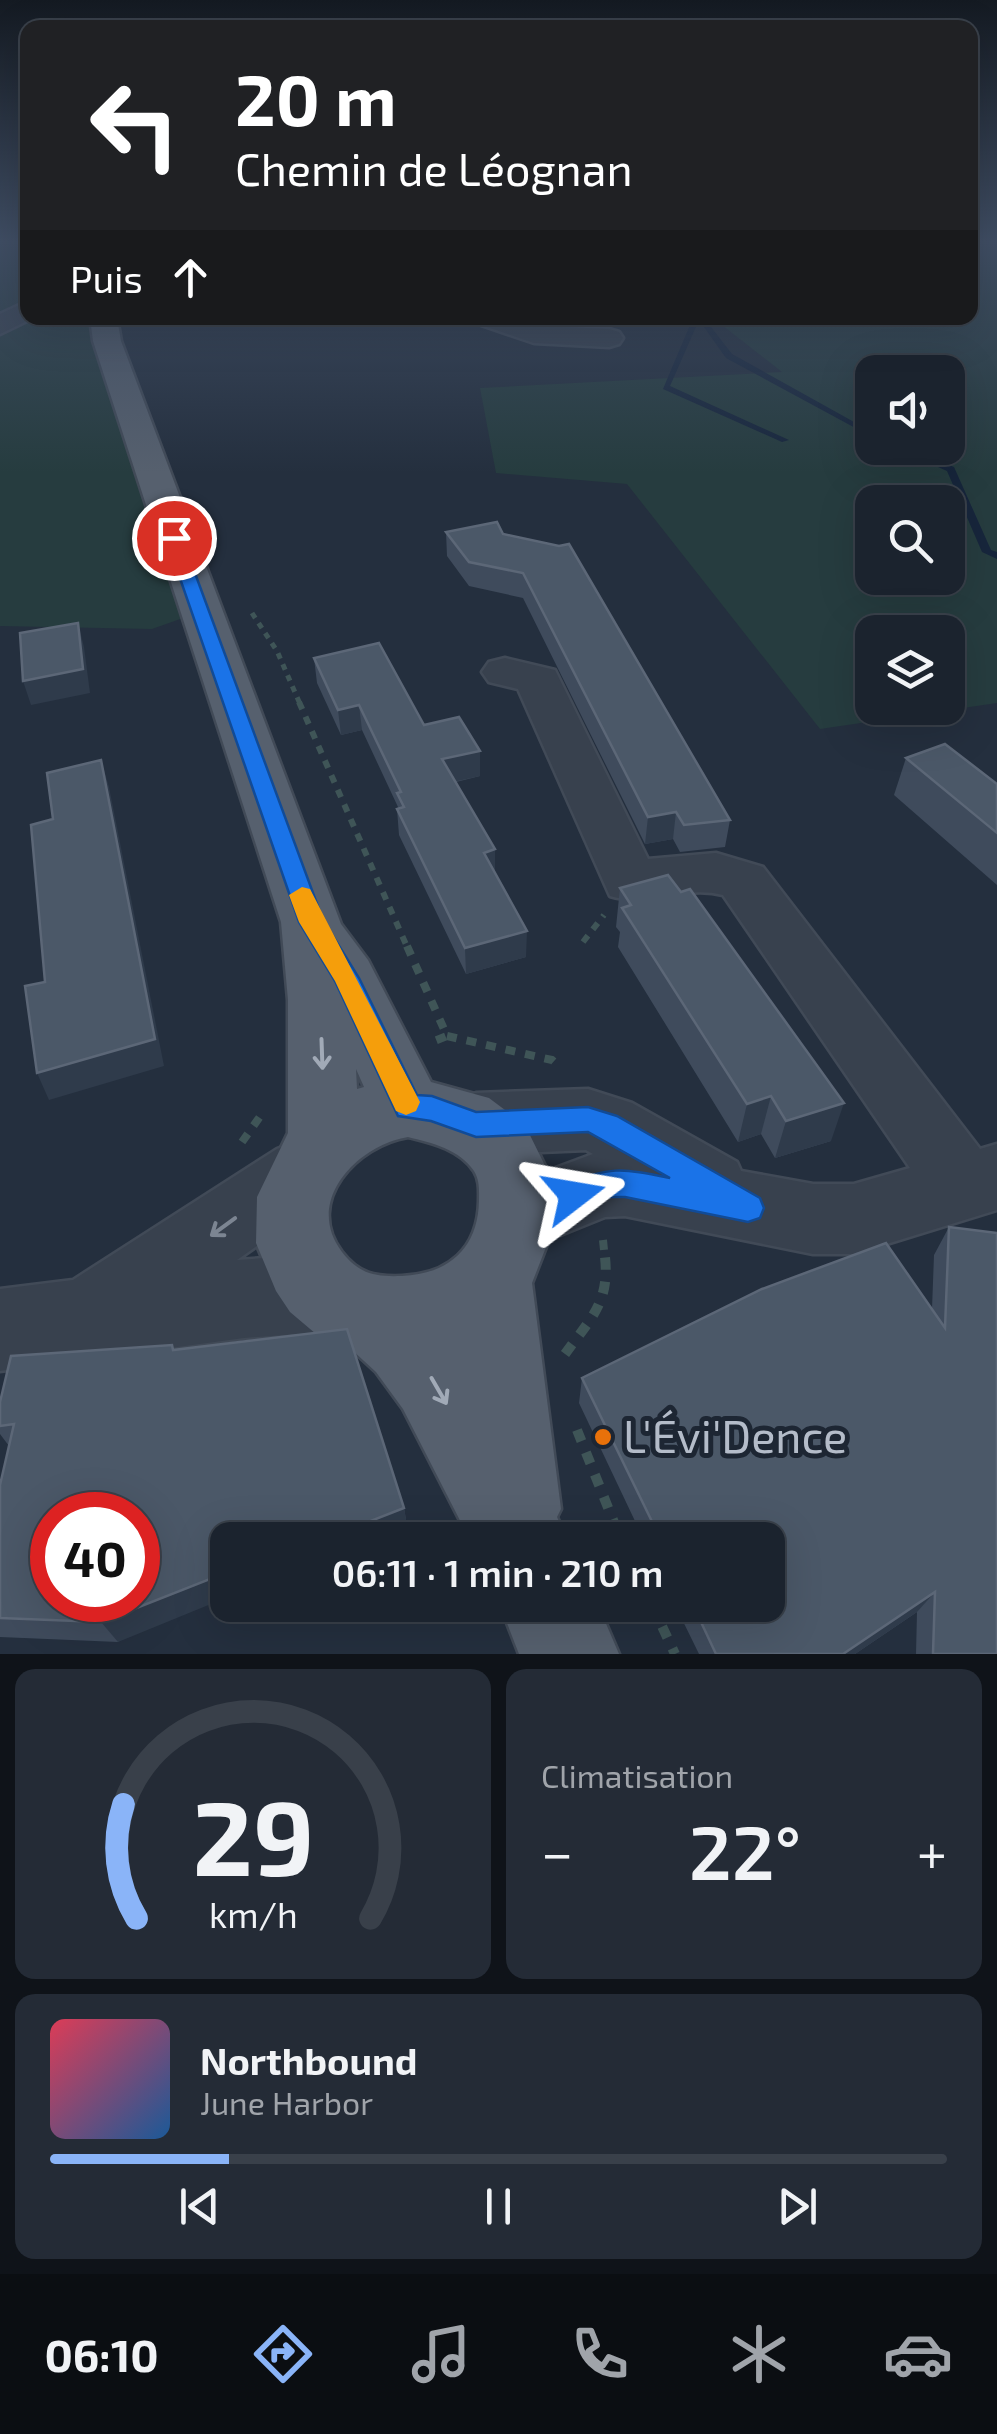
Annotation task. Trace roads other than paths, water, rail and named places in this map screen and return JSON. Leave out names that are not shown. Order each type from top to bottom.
[{"type":"main road","points":[[104,325],[161,502],[311,922],[442,1116]]},
{"type":"main road","points":[[311,922],[320,1000],[314,1157]]},
{"type":"main road","points":[[508,1522],[433,1379],[405,1344],[306,1272],[295,1249],[290,1222],[293,1196],[314,1157],[350,1124],[378,1112],[442,1116],[492,1138],[510,1163],[520,1194],[506,1247],[525,1522]]},
{"type":"main road","points":[[351,1305],[418,1317],[459,1304],[506,1247]]},
{"type":"main road","points":[[555,1622],[569,1654]]},
{"type":"street","points":[[512,325],[557,338],[609,338]]},
{"type":"street","points":[[505,672],[538,680],[630,882],[706,871],[727,874],[743,882],[981,1182],[854,1219],[813,1219],[625,1183],[602,1184],[506,1247]]},
{"type":"street","points":[[442,1116],[588,1119],[607,1125],[748,1208]]},
{"type":"street","points":[[81,1322],[314,1157]]},
{"type":"street","points":[[0,1330],[244,1299],[351,1305]]},
{"type":"waterway","points":[[693,325],[666,387],[785,440]]},
{"type":"waterway","points":[[706,325],[729,356],[855,426]]},
{"type":"waterway","points":[[941,465],[951,469],[987,552],[997,556]]},
{"type":"place","name":"L'Évi'Dence","points":[[603,1437]]}]
